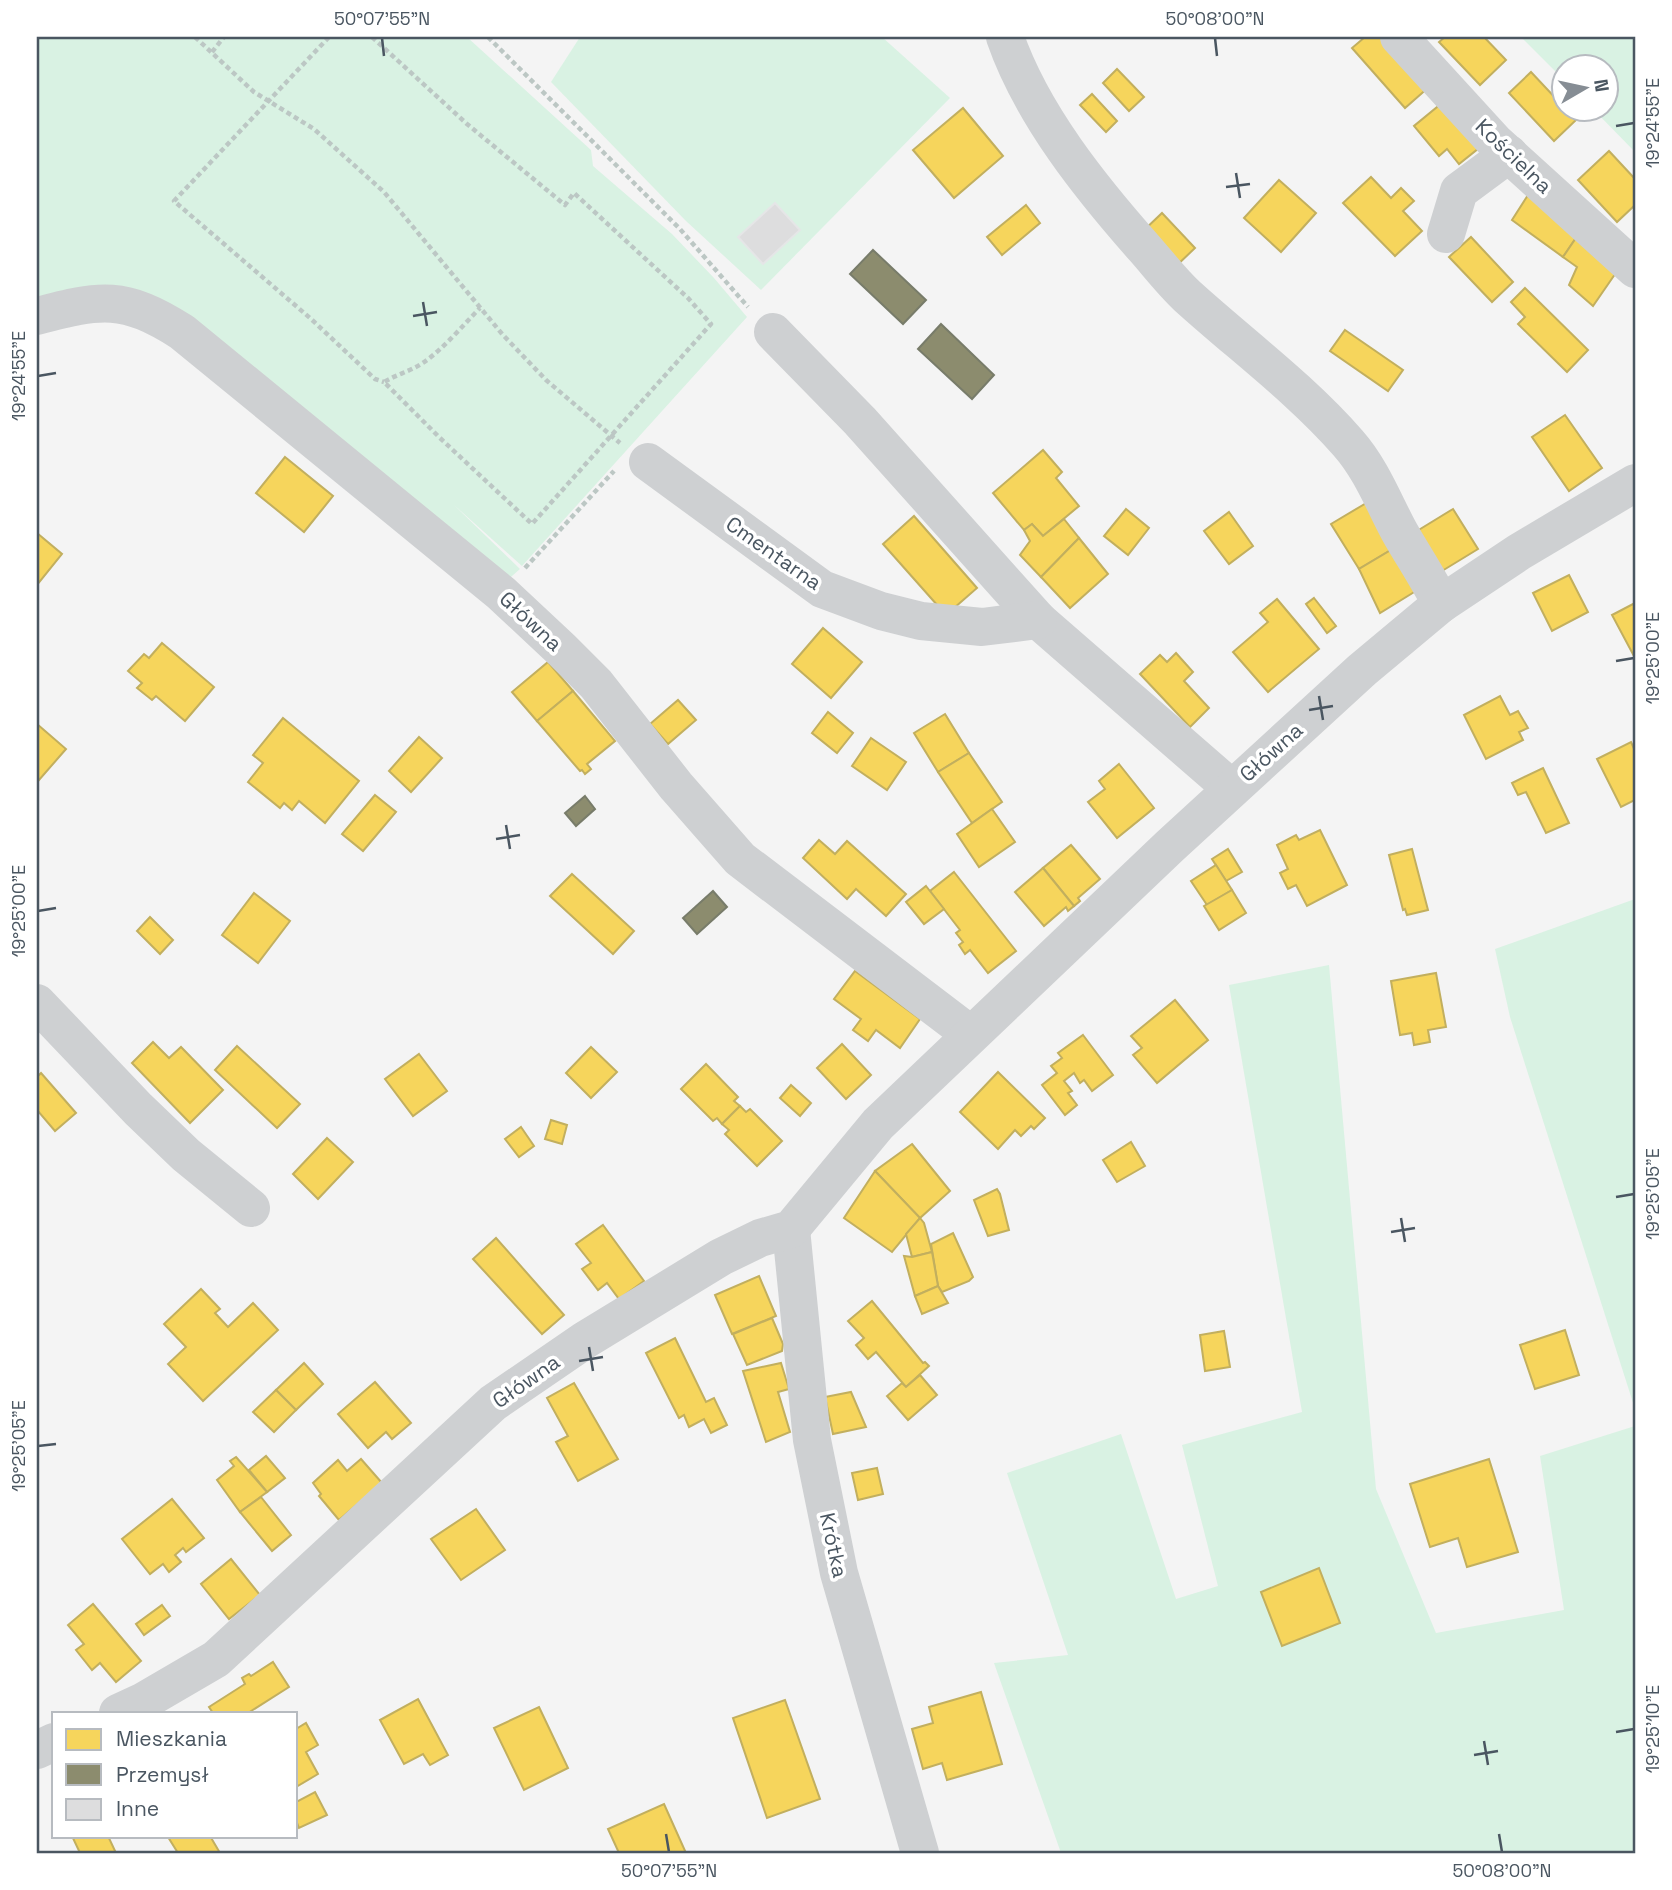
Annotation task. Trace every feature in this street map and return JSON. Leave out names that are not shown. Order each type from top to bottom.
[{"type":"street","points":[[1005,37],[1013,61],[1037,103],[1066,150],[1110,210],[1184,294],[1315,407],[1350,445],[1376,484],[1399,531],[1441,604]]},
{"type":"street","name":"Kościelna","points":[[1399,37],[1509,154],[1635,269]]},
{"type":"street","points":[[1446,234],[1459,191],[1509,154]]},
{"type":"street","name":"Główna","points":[[37,316],[83,304],[109,302],[159,317],[183,332],[501,593],[596,684],[676,786],[740,859],[970,1034]]},
{"type":"street","points":[[773,332],[860,421],[1038,621],[1231,789]]},
{"type":"street","name":"Cmentarna","points":[[633,458],[822,589],[881,611],[921,621],[982,627],[1038,621]]},
{"type":"street","name":"Główna","points":[[120,1712],[145,1701],[216,1659],[493,1403],[585,1340],[721,1257],[760,1238],[791,1229],[878,1124],[1231,789],[1362,670],[1441,604],[1520,552],[1635,483]]},
{"type":"street","points":[[37,1003],[186,1155],[251,1208]]},
{"type":"street","name":"Krótka","points":[[791,1229],[812,1440],[836,1560],[920,1853]]},
{"type":"path","points":[[195,37],[254,92],[314,129],[384,192],[480,308],[546,380],[611,435],[633,458],[501,593]]},
{"type":"path","points":[[212,52],[224,37]]},
{"type":"path","points":[[329,37],[174,201],[310,318],[375,379],[384,382],[440,439],[532,524],[711,324],[688,298],[574,193],[565,205],[467,124],[372,37]]},
{"type":"path","points":[[488,37],[537,83],[680,229],[773,332]]},
{"type":"path","points":[[384,382],[397,373],[415,368],[428,358],[480,308]]},
{"type":"green space","points":[[37,37],[467,37],[591,150],[593,166],[672,234],[747,317],[522,566],[454,505],[520,569],[505,582],[179,314],[37,304]]},
{"type":"green space","points":[[580,37],[882,37],[950,98],[761,290],[686,221],[551,82]]},
{"type":"green space","points":[[1521,37],[1635,37],[1635,152],[1606,122],[1620,122],[1620,52],[1550,52],[1550,66]]},
{"type":"green space","points":[[1635,899],[1635,1409],[1510,1017],[1495,949]]},
{"type":"green space","points":[[1329,965],[1376,1489],[1436,1633],[1564,1610],[1540,1456],[1635,1426],[1635,1853],[1061,1853],[994,1663],[1068,1655],[1007,1473],[1121,1434],[1176,1599],[1218,1586],[1182,1445],[1302,1412],[1229,985]]},
{"type":"building: Mieszkania","points":[[1365,37],[1384,37],[1429,87],[1405,108],[1352,48]]},
{"type":"building: Mieszkania","points":[[1445,37],[1484,37],[1506,60],[1480,85],[1439,42]]},
{"type":"building: Mieszkania","points":[[1117,69],[1144,97],[1129,111],[1103,83]]},
{"type":"building: Mieszkania","points":[[1531,72],[1550,92],[1550,122],[1574,122],[1554,141],[1509,93]]},
{"type":"building: Mieszkania","points":[[1092,94],[1117,121],[1106,132],[1080,105]]},
{"type":"building: Mieszkania","points":[[1442,103],[1479,148],[1459,164],[1447,149],[1439,156],[1414,126]]},
{"type":"building: Mieszkania","points":[[963,108],[1003,156],[954,198],[913,150]]},
{"type":"building: Mieszkania","points":[[1609,151],[1635,179],[1635,205],[1617,222],[1578,180]]},
{"type":"building: Mieszkania","points":[[1371,177],[1391,198],[1401,188],[1414,201],[1403,211],[1422,231],[1395,256],[1343,203]]},
{"type":"building: Mieszkania","points":[[1279,180],[1316,213],[1281,252],[1244,218]]},
{"type":"building: Mieszkania","points":[[1528,195],[1580,232],[1563,257],[1512,220]]},
{"type":"building: Mieszkania","points":[[1026,205],[1040,223],[1002,255],[987,237]]},
{"type":"building: Mieszkania","points":[[1162,213],[1195,248],[1174,268],[1141,233]]},
{"type":"building: Mieszkania","points":[[1580,232],[1622,264],[1593,306],[1569,285],[1577,267],[1563,257]]},
{"type":"building: Mieszkania","points":[[1471,237],[1513,282],[1492,302],[1449,257]]},
{"type":"building: Mieszkania","points":[[1525,288],[1588,350],[1567,372],[1518,324],[1525,317],[1511,302]]},
{"type":"building: Mieszkania","points":[[1345,330],[1403,370],[1388,391],[1330,351]]},
{"type":"building: Mieszkania","points":[[1565,415],[1602,468],[1569,491],[1532,437]]},
{"type":"building: Mieszkania","points":[[1043,450],[1062,472],[1056,478],[1079,506],[1043,536],[1032,524],[1024,530],[993,493]]},
{"type":"building: Mieszkania","points":[[285,457],[333,496],[304,532],[256,493]]},
{"type":"building: Mieszkania","points":[[1373,499],[1401,544],[1359,569],[1331,524]]},
{"type":"building: Mieszkania","points":[[1126,509],[1149,528],[1128,555],[1104,536]]},
{"type":"building: Mieszkania","points":[[1453,509],[1478,549],[1442,571],[1417,531]]},
{"type":"building: Mieszkania","points":[[1229,512],[1253,546],[1229,564],[1204,531]]},
{"type":"building: Mieszkania","points":[[914,516],[977,588],[946,615],[883,544]]},
{"type":"building: Mieszkania","points":[[1064,519],[1079,538],[1041,577],[1020,555],[1030,541],[1024,530],[1032,524],[1043,536]]},
{"type":"building: Mieszkania","points":[[37,533],[62,554],[37,585]]},
{"type":"building: Mieszkania","points":[[1079,538],[1108,574],[1070,608],[1041,577]]},
{"type":"building: Mieszkania","points":[[1401,544],[1424,586],[1380,613],[1359,569]]},
{"type":"building: Mieszkania","points":[[1569,575],[1588,612],[1552,631],[1533,593]]},
{"type":"building: Mieszkania","points":[[1314,598],[1336,626],[1327,633],[1306,604]]},
{"type":"building: Mieszkania","points":[[1277,599],[1319,649],[1268,692],[1233,652],[1268,622],[1260,613]]},
{"type":"building: Mieszkania","points":[[1635,603],[1635,658],[1612,615]]},
{"type":"building: Mieszkania","points":[[823,628],[862,662],[831,698],[792,664]]},
{"type":"building: Mieszkania","points":[[162,643],[214,687],[185,721],[156,696],[152,700],[137,688],[142,683],[128,671],[144,654],[149,658]]},
{"type":"building: Mieszkania","points":[[1176,653],[1193,672],[1184,681],[1209,708],[1190,727],[1140,674],[1160,655],[1167,662]]},
{"type":"building: Mieszkania","points":[[548,662],[573,691],[537,721],[512,692]]},
{"type":"building: Mieszkania","points":[[573,691],[615,741],[587,764],[591,769],[585,774],[537,721]]},
{"type":"building: Mieszkania","points":[[1500,696],[1510,715],[1518,711],[1528,728],[1519,732],[1523,740],[1486,759],[1464,715]]},
{"type":"building: Mieszkania","points":[[678,700],[696,720],[668,744],[650,724]]},
{"type":"building: Mieszkania","points":[[828,712],[853,733],[837,753],[812,733]]},
{"type":"building: Mieszkania","points":[[945,714],[969,753],[938,772],[914,733]]},
{"type":"building: Mieszkania","points":[[283,718],[359,781],[325,823],[299,801],[292,810],[284,803],[280,808],[248,782],[263,763],[253,755]]},
{"type":"building: Mieszkania","points":[[37,724],[66,749],[39,780],[37,778]]},
{"type":"building: Mieszkania","points":[[419,737],[442,758],[411,792],[389,771]]},
{"type":"building: Mieszkania","points":[[871,738],[906,762],[887,790],[852,766]]},
{"type":"building: Mieszkania","points":[[1631,742],[1635,751],[1635,800],[1621,807],[1597,759]]},
{"type":"building: Mieszkania","points":[[969,753],[1002,802],[972,823],[938,772]]},
{"type":"building: Mieszkania","points":[[1119,764],[1154,808],[1117,838],[1088,802],[1105,789],[1099,781]]},
{"type":"building: Mieszkania","points":[[1543,768],[1569,823],[1546,833],[1526,792],[1518,795],[1512,783]]},
{"type":"building: Mieszkania","points":[[375,795],[396,812],[363,851],[342,834]]},
{"type":"building: Mieszkania","points":[[992,809],[1015,842],[979,867],[957,834]]},
{"type":"building: Mieszkania","points":[[1320,830],[1347,885],[1307,906],[1296,885],[1288,889],[1280,873],[1288,869],[1277,845],[1296,835],[1299,840]]},
{"type":"building: Mieszkania","points":[[819,840],[835,854],[847,841],[906,894],[886,916],[856,889],[847,899],[803,858]]},
{"type":"building: Mieszkania","points":[[1071,845],[1100,879],[1078,898],[1080,901],[1074,906],[1043,868]]},
{"type":"building: Mieszkania","points":[[1228,849],[1242,872],[1226,881],[1212,859]]},
{"type":"building: Mieszkania","points":[[1412,849],[1428,910],[1407,915],[1405,909],[1403,910],[1389,855]]},
{"type":"building: Mieszkania","points":[[1216,865],[1232,890],[1207,905],[1191,881]]},
{"type":"building: Mieszkania","points":[[1043,868],[1074,906],[1068,911],[1066,907],[1044,926],[1015,892]]},
{"type":"building: Mieszkania","points":[[954,872],[1016,951],[988,973],[970,950],[965,954],[959,945],[963,942],[956,933],[960,930],[930,891]]},
{"type":"building: Mieszkania","points":[[572,874],[634,931],[613,954],[550,896]]},
{"type":"building: Mieszkania","points":[[926,886],[944,909],[924,924],[906,902]]},
{"type":"building: Mieszkania","points":[[1232,890],[1246,913],[1219,930],[1204,906]]},
{"type":"building: Mieszkania","points":[[254,893],[290,921],[258,963],[222,935]]},
{"type":"building: Mieszkania","points":[[150,917],[173,940],[160,954],[137,931]]},
{"type":"building: Mieszkania","points":[[855,971],[920,1019],[900,1048],[876,1030],[868,1041],[853,1030],[861,1019],[834,999]]},
{"type":"building: Mieszkania","points":[[1436,973],[1446,1027],[1428,1030],[1430,1042],[1414,1045],[1412,1033],[1400,1035],[1391,981]]},
{"type":"building: Mieszkania","points":[[1175,1000],[1208,1040],[1157,1083],[1133,1055],[1142,1048],[1131,1036]]},
{"type":"building: Mieszkania","points":[[1083,1035],[1113,1075],[1092,1091],[1084,1080],[1080,1083],[1074,1073],[1064,1081],[1072,1091],[1068,1093],[1077,1105],[1065,1115],[1042,1085],[1057,1073],[1051,1066],[1062,1058],[1058,1053]]},
{"type":"building: Mieszkania","points":[[153,1042],[169,1058],[181,1047],[223,1090],[190,1123],[132,1063]]},
{"type":"building: Mieszkania","points":[[842,1044],[871,1075],[846,1099],[817,1068]]},
{"type":"building: Mieszkania","points":[[237,1046],[300,1104],[277,1128],[215,1070]]},
{"type":"building: Mieszkania","points":[[591,1047],[617,1072],[591,1098],[566,1073]]},
{"type":"building: Mieszkania","points":[[419,1054],[447,1091],[413,1116],[385,1079]]},
{"type":"building: Mieszkania","points":[[706,1064],[738,1097],[734,1101],[740,1106],[722,1124],[717,1118],[713,1121],[681,1089]]},
{"type":"building: Mieszkania","points":[[998,1072],[1045,1118],[1034,1129],[1031,1126],[1021,1136],[1015,1130],[998,1149],[960,1112]]},
{"type":"building: Mieszkania","points":[[41,1073],[76,1113],[55,1131],[37,1110],[37,1077]]},
{"type":"building: Mieszkania","points":[[791,1085],[811,1103],[800,1116],[780,1098]]},
{"type":"building: Mieszkania","points":[[740,1106],[746,1112],[750,1109],[782,1141],[757,1166],[725,1134],[729,1130],[722,1124]]},
{"type":"building: Mieszkania","points":[[551,1120],[567,1125],[562,1144],[545,1139]]},
{"type":"building: Mieszkania","points":[[521,1127],[534,1146],[519,1157],[505,1139]]},
{"type":"building: Mieszkania","points":[[327,1138],[353,1162],[318,1199],[293,1174]]},
{"type":"building: Mieszkania","points":[[1131,1142],[1145,1166],[1117,1182],[1103,1160]]},
{"type":"building: Mieszkania","points":[[912,1144],[950,1191],[920,1218],[875,1171]]},
{"type":"building: Mieszkania","points":[[875,1171],[920,1218],[892,1252],[844,1218]]},
{"type":"building: Mieszkania","points":[[997,1189],[1009,1230],[988,1236],[974,1200]]},
{"type":"building: Mieszkania","points":[[920,1218],[924,1223],[932,1252],[912,1257],[906,1234]]},
{"type":"building: Mieszkania","points":[[603,1225],[644,1281],[619,1299],[607,1283],[598,1290],[582,1269],[591,1263],[576,1244]]},
{"type":"building: Mieszkania","points":[[953,1233],[973,1277],[942,1292],[938,1286],[931,1244]]},
{"type":"building: Mieszkania","points":[[496,1238],[564,1315],[542,1334],[473,1259]]},
{"type":"building: Mieszkania","points":[[932,1252],[938,1286],[915,1296],[904,1256],[912,1257]]},
{"type":"building: Mieszkania","points":[[759,1276],[776,1316],[732,1334],[715,1295]]},
{"type":"building: Mieszkania","points":[[938,1286],[948,1303],[922,1314],[915,1296]]},
{"type":"building: Mieszkania","points":[[201,1289],[220,1309],[215,1313],[228,1327],[253,1303],[278,1330],[203,1401],[168,1364],[186,1347],[164,1324]]},
{"type":"building: Mieszkania","points":[[872,1301],[923,1363],[929,1366],[906,1387],[876,1352],[868,1359],[856,1345],[864,1338],[848,1321]]},
{"type":"building: Mieszkania","points":[[772,1318],[783,1344],[782,1351],[747,1365],[733,1334]]},
{"type":"building: Mieszkania","points":[[1565,1330],[1579,1375],[1535,1389],[1520,1345]]},
{"type":"building: Mieszkania","points":[[1224,1331],[1230,1367],[1205,1371],[1200,1335]]},
{"type":"building: Mieszkania","points":[[675,1338],[706,1402],[714,1398],[727,1425],[711,1433],[704,1419],[689,1427],[684,1415],[679,1418],[646,1353]]},
{"type":"building: Mieszkania","points":[[304,1363],[323,1384],[296,1410],[276,1390]]},
{"type":"building: Mieszkania","points":[[781,1363],[789,1389],[778,1392],[790,1432],[766,1442],[743,1371]]},
{"type":"building: Mieszkania","points":[[920,1375],[937,1395],[908,1420],[887,1396],[902,1383],[906,1387]]},
{"type":"building: Mieszkania","points":[[375,1382],[411,1423],[392,1439],[386,1432],[368,1448],[338,1414]]},
{"type":"building: Mieszkania","points":[[574,1383],[618,1459],[578,1481],[556,1442],[568,1436],[547,1398]]},
{"type":"building: Mieszkania","points":[[276,1390],[296,1410],[274,1432],[253,1412]]},
{"type":"building: Mieszkania","points":[[851,1392],[866,1427],[833,1434],[825,1397]]},
{"type":"building: Mieszkania","points":[[266,1456],[285,1478],[267,1492],[249,1470]]},
{"type":"building: Mieszkania","points":[[236,1457],[267,1492],[240,1512],[217,1480],[234,1466],[230,1461]]},
{"type":"building: Mieszkania","points":[[361,1459],[382,1483],[339,1520],[319,1496],[321,1494],[313,1483],[338,1460],[347,1471]]},
{"type":"building: Mieszkania","points":[[1489,1459],[1518,1552],[1467,1567],[1458,1538],[1430,1547],[1410,1484]]},
{"type":"building: Mieszkania","points":[[877,1468],[883,1494],[858,1500],[852,1473]]},
{"type":"building: Mieszkania","points":[[261,1497],[291,1535],[272,1551],[240,1512]]},
{"type":"building: Mieszkania","points":[[172,1499],[204,1538],[186,1552],[183,1548],[175,1555],[181,1562],[169,1572],[163,1564],[150,1574],[122,1539]]},
{"type":"building: Mieszkania","points":[[476,1509],[505,1550],[461,1580],[431,1539]]},
{"type":"building: Mieszkania","points":[[231,1559],[260,1595],[229,1619],[201,1584]]},
{"type":"building: Mieszkania","points":[[1319,1568],[1340,1623],[1282,1646],[1261,1592]]},
{"type":"building: Mieszkania","points":[[93,1604],[141,1661],[116,1682],[100,1663],[92,1670],[76,1650],[84,1644],[68,1625]]},
{"type":"building: Mieszkania","points":[[162,1605],[170,1616],[144,1635],[136,1624]]},
{"type":"building: Mieszkania","points":[[273,1662],[289,1687],[250,1712],[212,1712],[209,1707],[245,1684],[242,1678],[249,1674],[251,1676]]},
{"type":"building: Mieszkania","points":[[981,1692],[1002,1764],[947,1780],[942,1763],[923,1769],[912,1729],[933,1723],[929,1707]]},
{"type":"building: Mieszkania","points":[[418,1699],[448,1755],[430,1765],[423,1754],[404,1764],[380,1720]]},
{"type":"building: Mieszkania","points":[[785,1700],[820,1799],[767,1818],[733,1718]]},
{"type":"building: Mieszkania","points":[[539,1707],[568,1768],[524,1790],[494,1728]]},
{"type":"building: Mieszkania","points":[[306,1723],[318,1745],[306,1752],[318,1774],[298,1786],[298,1728]]},
{"type":"building: Mieszkania","points":[[315,1792],[327,1815],[299,1828],[298,1801]]},
{"type":"building: Mieszkania","points":[[664,1804],[686,1853],[619,1853],[608,1829]]},
{"type":"building: Mieszkania","points":[[73,1838],[109,1838],[116,1853],[80,1853]]},
{"type":"building: Mieszkania","points":[[169,1838],[211,1838],[220,1853],[178,1853]]},
{"type":"building: Przemysł","points":[[873,250],[926,300],[903,324],[850,274]]},
{"type":"building: Przemysł","points":[[941,324],[994,375],[972,399],[918,349]]},
{"type":"building: Przemysł","points":[[585,796],[595,809],[576,826],[565,813]]},
{"type":"building: Przemysł","points":[[713,891],[727,907],[697,934],[683,918]]},
{"type":"building: Inne","points":[[775,203],[800,230],[763,264],[738,237]]}]
